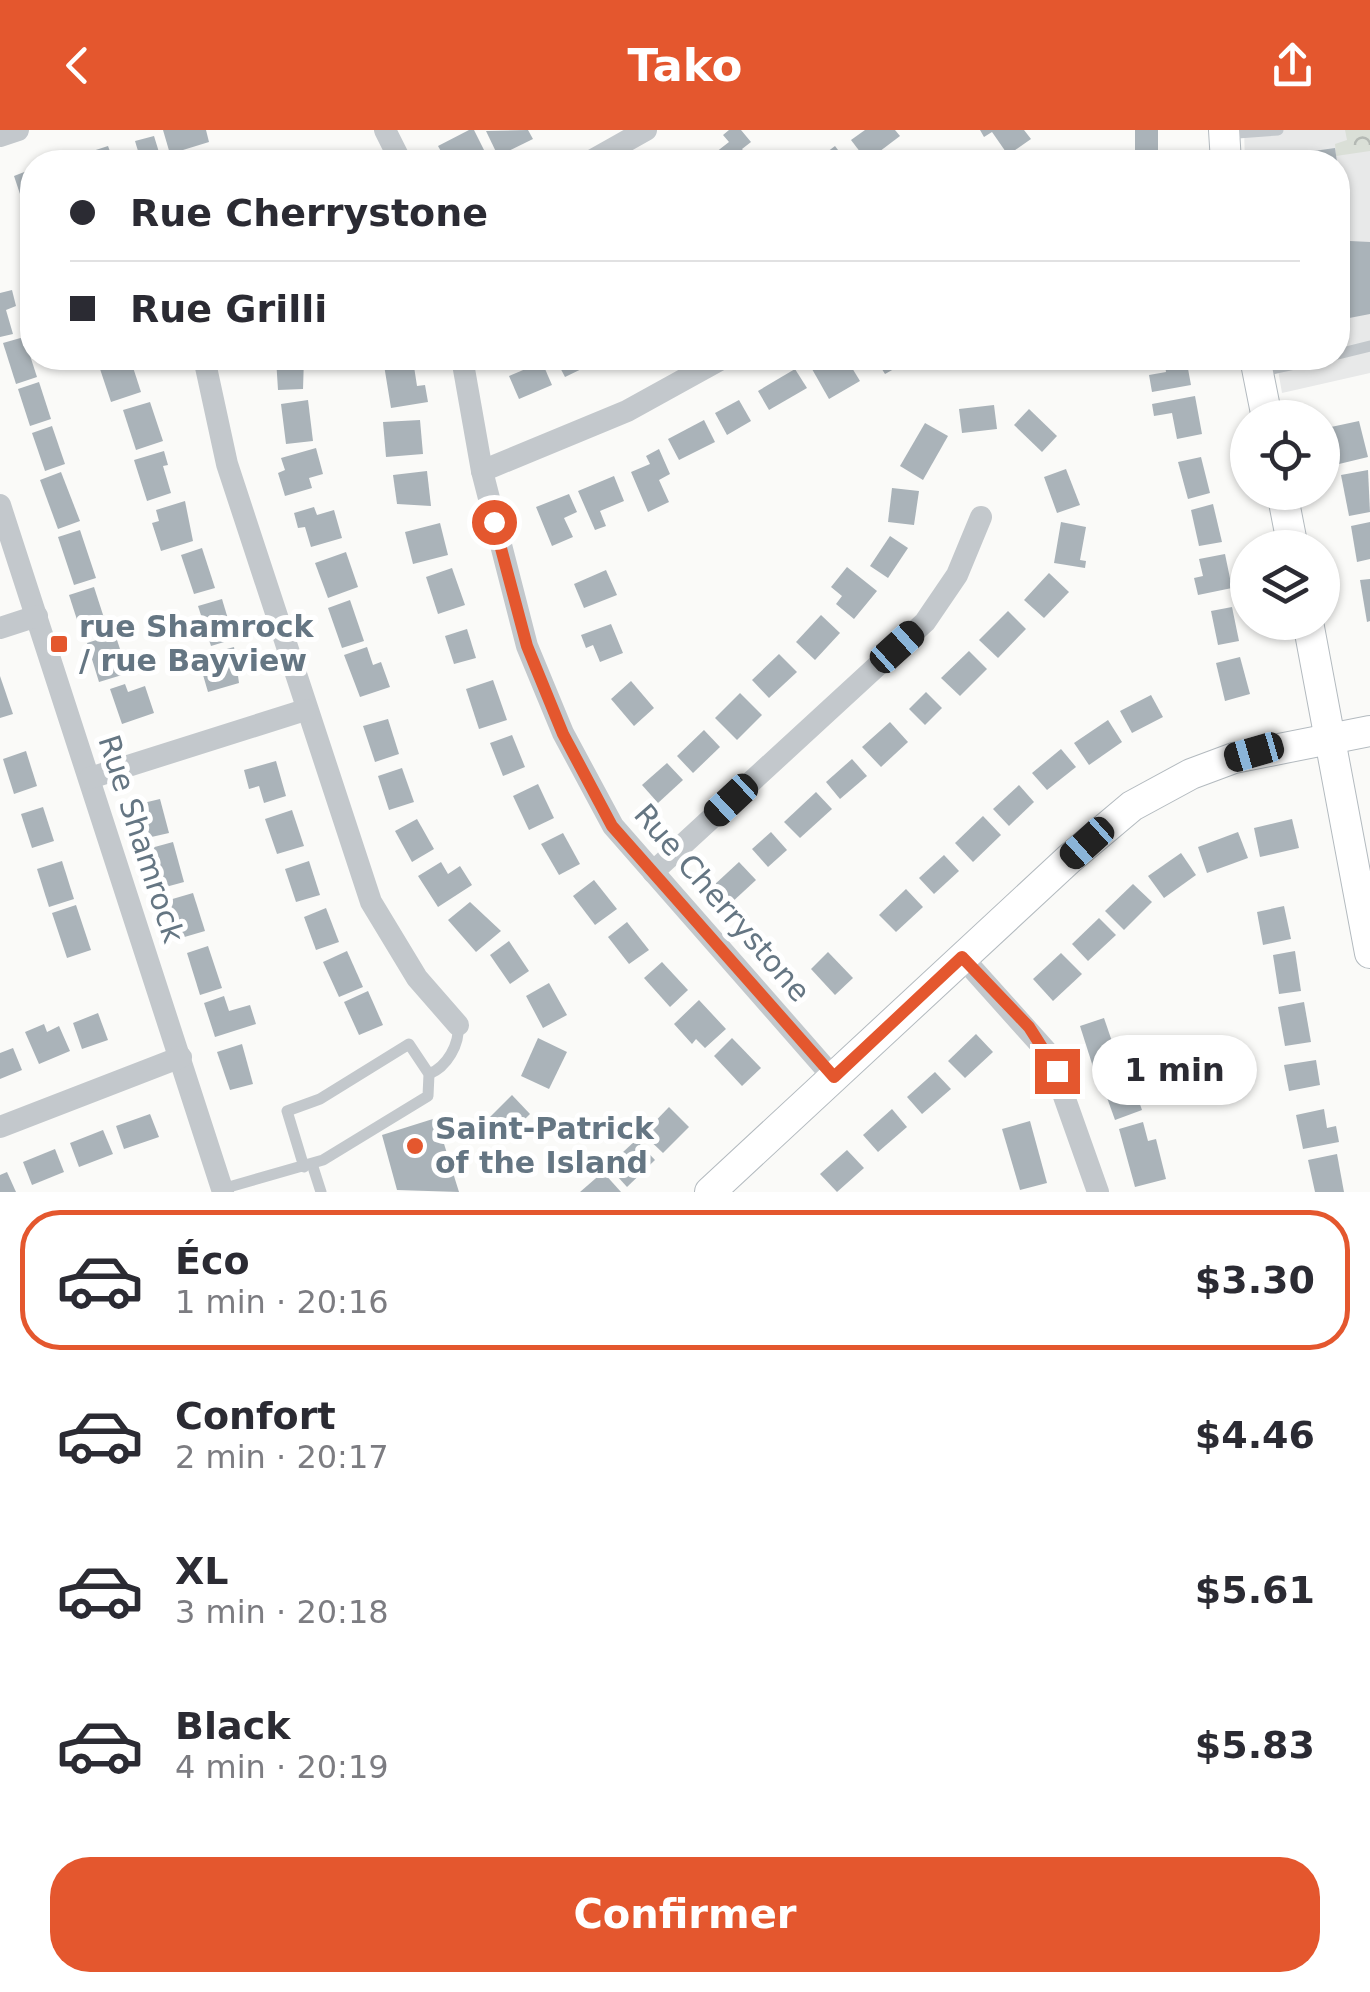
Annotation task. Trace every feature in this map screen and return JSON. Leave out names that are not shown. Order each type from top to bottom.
[{"type":"street","points":[[0,136],[18,130]]},
{"type":"street","points":[[610,150],[646,130]]},
{"type":"street","points":[[207,370],[227,464],[305,710],[372,902],[417,978],[458,1025]]},
{"type":"street","name":"Rue Cherrystone","points":[[464,370],[482,471],[527,646],[563,734],[612,826],[834,1077]]},
{"type":"street","points":[[482,471],[627,410],[701,370]]},
{"type":"street","points":[[1257,370],[1263,400]]},
{"type":"street","name":"Rue Shamrock","points":[[0,505],[222,1190]]},
{"type":"street","points":[[653,872],[925,622],[957,575],[981,517]]},
{"type":"street","points":[[0,628],[37,616]]},
{"type":"street","points":[[1311,640],[1370,953]]},
{"type":"street","points":[[90,778],[305,710]]},
{"type":"street","points":[[710,1192],[1087,843],[1148,796],[1234,758],[1370,731]]},
{"type":"street","points":[[962,957],[1049,1054],[1098,1192]]},
{"type":"street","points":[[0,1127],[181,1057]]},
{"type":"lane","points":[[1225,142],[1278,130]]},
{"type":"lane","points":[[429,1074],[447,1060],[457,1041],[458,1025]]},
{"type":"lane","points":[[222,1190],[308,1165],[428,1096],[432,1086],[429,1074],[408,1044],[320,1100],[287,1111],[308,1165],[321,1192]]},
{"type":"shaded area","points":[[1244,130],[1370,130],[1370,373],[1282,393],[1278,370],[1350,370],[1350,150],[1245,150]]},
{"type":"green space","points":[[1345,130],[1370,130],[1370,151],[1350,154],[1350,150],[1336,150],[1335,144],[1347,140]]},
{"type":"building","points":[[163,130],[206,130],[209,142],[169,150]]},
{"type":"building","points":[[474,130],[484,150],[440,150],[438,146]]},
{"type":"building","points":[[528,130],[533,139],[510,150],[495,150],[486,131]]},
{"type":"building","points":[[729,130],[741,130],[751,142],[743,150],[719,150],[729,142],[723,135]]},
{"type":"building","points":[[865,130],[895,130],[900,136],[882,150],[859,150],[851,140]]},
{"type":"building","points":[[980,130],[1024,130],[1031,139],[1015,150],[1005,150],[992,132],[984,137]]},
{"type":"building","points":[[1135,130],[1158,130],[1158,150],[1135,150]]},
{"type":"building","points":[[154,136],[158,150],[138,150],[135,141]]},
{"type":"building","points":[[1350,241],[1370,242],[1370,314],[1350,318]]},
{"type":"building","points":[[12,290],[16,306],[6,310],[13,334],[0,337],[0,293]]},
{"type":"building","points":[[20,338],[20,370],[35,370],[37,377],[16,384],[3,343]]},
{"type":"building","points":[[100,370],[134,370],[141,392],[111,402]]},
{"type":"building","points":[[277,370],[304,370],[303,389],[278,390]]},
{"type":"building","points":[[385,370],[415,370],[417,386],[425,385],[428,402],[391,408]]},
{"type":"building","points":[[523,370],[545,370],[552,385],[519,399],[509,376]]},
{"type":"building","points":[[561,370],[579,370],[565,377]]},
{"type":"building","points":[[793,370],[807,388],[769,410],[758,391]]},
{"type":"building","points":[[813,370],[853,370],[860,381],[829,399]]},
{"type":"building","points":[[1188,370],[1191,385],[1152,392],[1149,375]]},
{"type":"building","points":[[39,382],[51,419],[30,426],[18,389]]},
{"type":"building","points":[[1195,396],[1202,434],[1177,439],[1172,413],[1154,416],[1152,404]]},
{"type":"building","points":[[308,400],[313,441],[286,444],[281,404]]},
{"type":"building","points":[[739,400],[751,421],[727,435],[715,413]]},
{"type":"building","points":[[150,402],[163,441],[136,450],[123,410]]},
{"type":"building","points":[[994,405],[997,429],[962,433],[959,409]]},
{"type":"building","points":[[1029,409],[1057,436],[1042,452],[1014,425]]},
{"type":"building","points":[[420,420],[423,454],[386,457],[383,422]]},
{"type":"building","points":[[704,420],[715,442],[679,460],[668,439]]},
{"type":"building","points":[[1359,421],[1368,457],[1340,464],[1340,425]]},
{"type":"building","points":[[925,423],[948,436],[923,480],[900,466]]},
{"type":"building","points":[[52,426],[65,464],[45,471],[32,433]]},
{"type":"building","points":[[316,448],[323,474],[309,478],[312,488],[285,496],[278,473],[285,470],[281,458]]},
{"type":"building","points":[[659,449],[670,474],[659,480],[669,502],[648,512],[631,472],[650,464],[646,456]]},
{"type":"building","points":[[164,451],[168,465],[163,466],[171,493],[147,501],[134,460]]},
{"type":"building","points":[[1201,457],[1210,493],[1188,499],[1178,462]]},
{"type":"building","points":[[1066,469],[1080,505],[1057,513],[1044,477]]},
{"type":"building","points":[[1368,470],[1370,512],[1349,516],[1341,475]]},
{"type":"building","points":[[427,471],[431,506],[397,504],[393,475]]},
{"type":"building","points":[[61,472],[80,521],[58,529],[40,480]]},
{"type":"building","points":[[614,476],[624,501],[600,511],[606,526],[595,530],[578,491]]},
{"type":"building","points":[[892,488],[919,491],[914,525],[888,522]]},
{"type":"building","points":[[569,494],[577,512],[564,518],[573,537],[552,546],[536,507]]},
{"type":"building","points":[[185,501],[193,541],[161,551],[152,523],[159,521],[156,510]]},
{"type":"building","points":[[1213,504],[1222,542],[1199,546],[1191,510]]},
{"type":"building","points":[[314,507],[317,515],[334,510],[342,538],[311,547],[305,527],[298,528],[294,513]]},
{"type":"building","points":[[1061,522],[1086,527],[1080,560],[1086,561],[1085,568],[1054,563]]},
{"type":"building","points":[[1370,522],[1370,559],[1357,562],[1351,526]]},
{"type":"building","points":[[440,523],[448,555],[413,564],[405,532]]},
{"type":"building","points":[[80,530],[96,578],[74,585],[58,537]]},
{"type":"building","points":[[890,536],[908,548],[888,578],[870,566]]},
{"type":"building","points":[[202,548],[215,588],[194,594],[181,555]]},
{"type":"building","points":[[346,552],[358,587],[328,598],[315,563]]},
{"type":"building","points":[[1225,554],[1230,588],[1198,595],[1194,578],[1203,576],[1199,559]]},
{"type":"building","points":[[847,567],[877,591],[854,619],[836,604],[842,596],[831,587]]},
{"type":"building","points":[[452,568],[465,605],[438,614],[426,577]]},
{"type":"building","points":[[606,570],[617,595],[584,608],[574,584]]},
{"type":"building","points":[[1049,573],[1069,592],[1044,618],[1024,600]]},
{"type":"building","points":[[1370,579],[1370,621],[1367,622],[1360,580]]},
{"type":"building","points":[[94,587],[105,621],[80,629],[69,595]]},
{"type":"building","points":[[222,599],[234,639],[211,646],[198,606]]},
{"type":"building","points":[[350,600],[364,641],[342,648],[328,608]]},
{"type":"building","points":[[1230,607],[1230,640],[1239,641],[1218,645],[1211,611]]},
{"type":"building","points":[[1008,611],[1026,629],[998,658],[979,640]]},
{"type":"building","points":[[821,615],[840,633],[815,660],[796,642]]},
{"type":"building","points":[[611,624],[623,653],[600,662],[593,645],[586,648],[581,635]]},
{"type":"building","points":[[467,629],[476,658],[454,664],[445,636]]},
{"type":"building","points":[[115,634],[124,661],[118,663],[122,675],[99,682],[87,643]]},
{"type":"building","points":[[234,647],[239,683],[208,692],[201,668],[215,663],[212,653]]},
{"type":"building","points":[[367,647],[373,665],[381,662],[390,687],[360,697],[344,655]]},
{"type":"building","points":[[969,651],[987,669],[960,696],[941,678]]},
{"type":"building","points":[[779,654],[797,672],[769,698],[752,680]]},
{"type":"building","points":[[1240,657],[1250,694],[1225,701],[1216,663]]},
{"type":"building","points":[[0,676],[13,714],[0,718]]},
{"type":"building","points":[[493,680],[507,720],[479,729],[466,689]]},
{"type":"building","points":[[631,681],[654,708],[634,726],[611,699]]},
{"type":"building","points":[[125,684],[128,692],[145,686],[154,713],[122,724],[110,689]]},
{"type":"building","points":[[926,692],[942,708],[925,725],[909,709]]},
{"type":"building","points":[[740,693],[762,715],[737,740],[715,718]]},
{"type":"building","points":[[1151,695],[1163,717],[1132,733],[1120,711]]},
{"type":"building","points":[[388,719],[399,754],[375,762],[363,726]]},
{"type":"building","points":[[1108,720],[1122,742],[1089,765],[1074,743]]},
{"type":"building","points":[[890,722],[908,742],[881,767],[862,747]]},
{"type":"building","points":[[704,730],[720,747],[693,773],[677,756]]},
{"type":"building","points":[[512,735],[525,767],[503,776],[490,743]]},
{"type":"building","points":[[1061,749],[1076,767],[1047,790],[1032,773]]},
{"type":"building","points":[[26,751],[37,786],[14,794],[3,759]]},
{"type":"building","points":[[852,759],[867,776],[840,799],[826,782]]},
{"type":"building","points":[[276,761],[286,796],[264,803],[259,786],[249,789],[244,770]]},
{"type":"building","points":[[667,763],[683,780],[658,803],[642,785]]},
{"type":"building","points":[[402,768],[414,802],[389,810],[378,776]]},
{"type":"building","points":[[538,784],[554,818],[529,830],[513,796]]},
{"type":"building","points":[[1019,785],[1034,802],[1009,826],[993,809]]},
{"type":"building","points":[[816,792],[832,809],[800,838],[784,822]]},
{"type":"building","points":[[160,799],[169,833],[147,838],[139,804]]},
{"type":"building","points":[[43,807],[54,841],[32,848],[21,814]]},
{"type":"building","points":[[292,810],[304,846],[277,854],[265,819]]},
{"type":"building","points":[[983,816],[1001,835],[973,862],[955,843]]},
{"type":"building","points":[[417,819],[434,849],[412,862],[395,831]]},
{"type":"building","points":[[1292,819],[1299,848],[1260,857],[1254,828]]},
{"type":"building","points":[[771,832],[787,850],[768,867],[752,849]]},
{"type":"building","points":[[1238,832],[1248,858],[1207,873],[1198,847]]},
{"type":"building","points":[[563,833],[580,864],[559,875],[541,844]]},
{"type":"building","points":[[173,842],[184,882],[162,888],[151,848]]},
{"type":"building","points":[[1181,853],[1196,875],[1164,898],[1148,876]]},
{"type":"building","points":[[944,855],[959,871],[934,894],[919,878]]},
{"type":"building","points":[[62,861],[74,899],[49,907],[37,869]]},
{"type":"building","points":[[309,861],[320,895],[296,902],[285,869]]},
{"type":"building","points":[[441,862],[448,874],[460,866],[472,885],[438,907],[418,876]]},
{"type":"building","points":[[739,862],[756,880],[730,904],[713,886]]},
{"type":"building","points":[[594,880],[617,909],[595,925],[573,896]]},
{"type":"building","points":[[1133,884],[1152,902],[1124,930],[1105,911]]},
{"type":"building","points":[[906,889],[923,907],[896,932],[879,915]]},
{"type":"building","points":[[193,893],[205,931],[181,938],[169,900]]},
{"type":"building","points":[[470,902],[501,931],[476,952],[448,920]]},
{"type":"building","points":[[76,905],[91,950],[67,958],[52,913]]},
{"type":"building","points":[[1284,906],[1291,939],[1263,945],[1257,912]]},
{"type":"building","points":[[326,908],[339,942],[316,950],[304,917]]},
{"type":"building","points":[[1099,918],[1116,935],[1088,961],[1072,944]]},
{"type":"building","points":[[627,922],[649,950],[629,964],[608,937]]},
{"type":"building","points":[[509,941],[529,971],[510,984],[490,955]]},
{"type":"building","points":[[208,946],[222,988],[200,995],[187,953]]},
{"type":"building","points":[[347,951],[363,987],[339,997],[323,962]]},
{"type":"building","points":[[1295,951],[1301,991],[1279,994],[1273,955]]},
{"type":"building","points":[[828,952],[853,978],[835,995],[811,969]]},
{"type":"building","points":[[1061,953],[1082,974],[1053,1001],[1033,979]]},
{"type":"building","points":[[662,962],[688,990],[670,1007],[644,978]]},
{"type":"building","points":[[549,983],[567,1015],[543,1028],[526,996]]},
{"type":"building","points":[[368,991],[383,1025],[359,1035],[344,1002]]},
{"type":"building","points":[[224,996],[229,1011],[250,1005],[256,1024],[215,1037],[204,1003]]},
{"type":"building","points":[[699,1000],[726,1029],[705,1048],[696,1039],[692,1044],[674,1024]]},
{"type":"building","points":[[1304,1002],[1311,1042],[1285,1046],[1278,1007]]},
{"type":"building","points":[[98,1013],[108,1040],[82,1049],[73,1023]]},
{"type":"building","points":[[1104,1018],[1119,1062],[1094,1070],[1080,1026]]},
{"type":"building","points":[[44,1024],[47,1032],[59,1026],[70,1051],[39,1064],[25,1032]]},
{"type":"building","points":[[976,1034],[993,1052],[965,1078],[948,1061]]},
{"type":"building","points":[[538,1038],[567,1052],[549,1089],[521,1076]]},
{"type":"building","points":[[732,1038],[761,1068],[742,1086],[714,1056]]},
{"type":"building","points":[[242,1044],[253,1084],[230,1090],[217,1052]]},
{"type":"building","points":[[13,1048],[22,1070],[0,1079],[0,1053]]},
{"type":"building","points":[[1316,1060],[1320,1085],[1289,1091],[1284,1065]]},
{"type":"building","points":[[1128,1071],[1142,1110],[1115,1120],[1101,1081]]},
{"type":"building","points":[[935,1072],[951,1089],[922,1114],[907,1097]]},
{"type":"building","points":[[512,1095],[530,1114],[502,1142],[483,1124]]},
{"type":"building","points":[[669,1107],[689,1127],[663,1153],[643,1134]]},
{"type":"building","points":[[892,1109],[907,1127],[878,1152],[863,1135]]},
{"type":"building","points":[[1324,1109],[1327,1128],[1336,1126],[1339,1142],[1303,1149],[1296,1115]]},
{"type":"building","points":[[150,1114],[159,1137],[124,1149],[116,1126]]},
{"type":"building","name":"Saint-Patrick of the Island","points":[[436,1118],[459,1192],[397,1190],[382,1135]]},
{"type":"building","points":[[1030,1121],[1047,1183],[1020,1190],[1002,1129]]},
{"type":"building","points":[[1143,1122],[1148,1141],[1156,1139],[1166,1179],[1135,1187],[1119,1129]]},
{"type":"building","points":[[103,1130],[113,1154],[79,1167],[70,1143]]},
{"type":"building","points":[[636,1140],[655,1160],[627,1187],[608,1166]]},
{"type":"building","points":[[55,1149],[64,1172],[32,1185],[23,1162]]},
{"type":"building","points":[[847,1150],[864,1168],[837,1192],[820,1174]]},
{"type":"building","points":[[1337,1154],[1344,1192],[1315,1192],[1308,1160]]},
{"type":"building","points":[[7,1172],[16,1192],[0,1192],[0,1175]]},
{"type":"building","points":[[603,1172],[621,1192],[580,1192]]},
{"type":"place","name":"rue Shamrock / rue Bayview","points":[[59,644]]},
{"type":"place","name":"Saint-Patrick of the Island","points":[[415,1146]]},
{"type":"route","points":[[494,522],[527,646],[563,734],[612,826],[834,1077],[962,957],[1029,1027],[1057,1071]]}]
